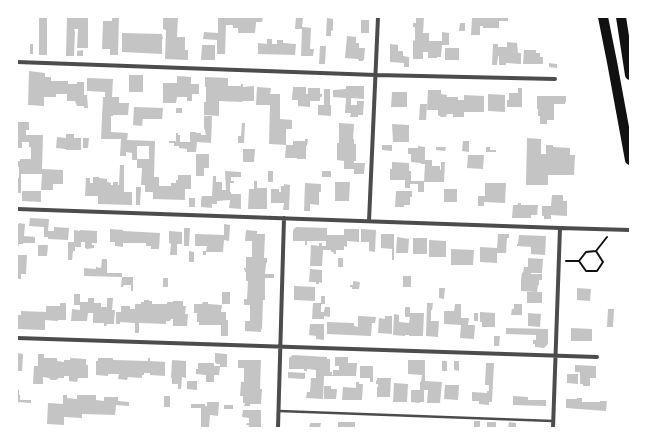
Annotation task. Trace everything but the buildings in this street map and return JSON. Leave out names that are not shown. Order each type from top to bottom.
[{"type":"highway","points":[[603,17],[630,160]]},
{"type":"highway","points":[[621,17],[630,75]]},
{"type":"street","points":[[369,221],[378,17]]},
{"type":"street","points":[[17,62],[376,75],[555,79]]},
{"type":"street","points":[[17,209],[630,230]]},
{"type":"street","points":[[278,428],[284,218]]},
{"type":"street","points":[[553,428],[560,228]]},
{"type":"street","points":[[17,338],[598,357]]},
{"type":"lane","points":[[278,411],[553,421]]},
{"type":"path","points":[[579,261],[586,252],[596,251],[613,229]]},
{"type":"path","points":[[579,261],[586,271],[597,271],[603,262],[596,251]]},
{"type":"path","points":[[559,260],[579,261]]}]
